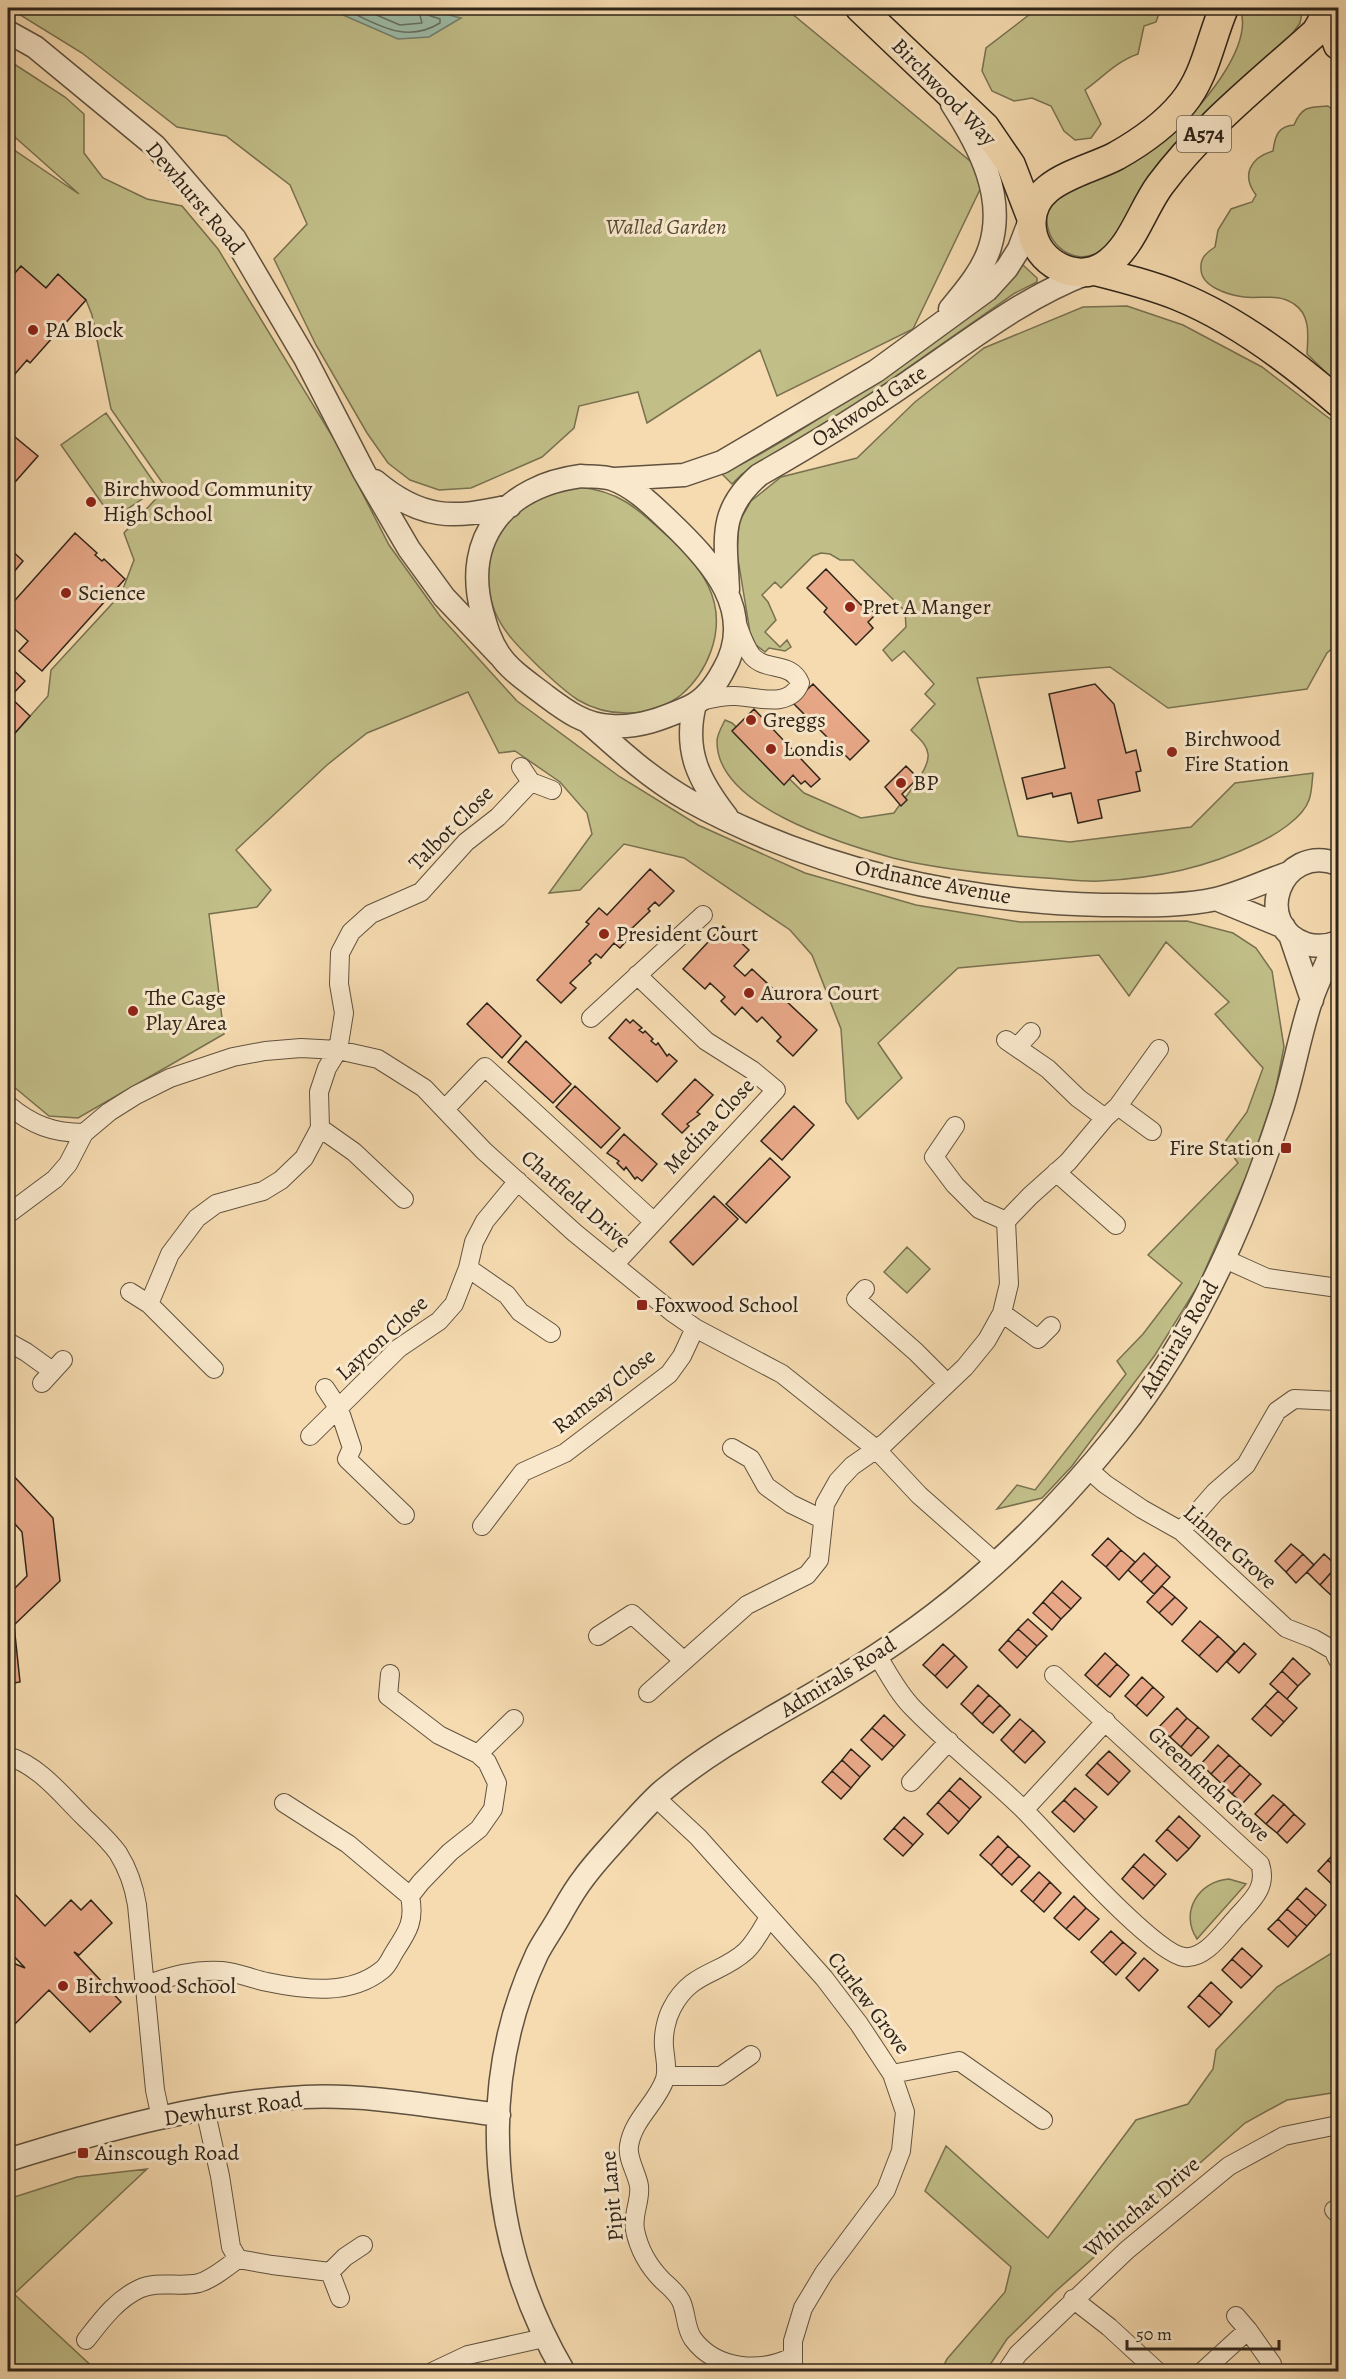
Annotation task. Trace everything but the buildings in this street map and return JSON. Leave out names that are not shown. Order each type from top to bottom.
[{"type":"main road","name":"Birchwood Way","points":[[860,8],[985,127],[1011,165],[1030,219],[1032,237],[1047,260],[1059,268],[1074,272],[1093,271]]},
{"type":"main road","name":"A574","points":[[1030,219],[1042,194],[1053,183],[1095,166],[1130,148],[1148,136],[1183,104],[1203,71],[1224,8]]},
{"type":"main road","name":"A574","points":[[1325,8],[1338,45]]},
{"type":"main road","name":"A574","points":[[1093,271],[1113,259],[1124,248],[1160,185],[1197,142],[1270,71],[1316,32],[1322,22],[1325,8]]},
{"type":"main road","points":[[1093,271],[1149,285],[1207,308],[1255,338],[1338,402]]},
{"type":"street","name":"Dewhurst Road","points":[[8,32],[35,47],[154,146],[236,239],[305,358],[364,472],[416,559],[444,597],[524,679],[567,712],[588,722]]},
{"type":"street","points":[[925,337],[951,308],[983,264],[994,230],[995,210],[990,176],[972,139],[942,88]]},
{"type":"street","name":"Oakwood Gate","points":[[510,506],[532,489],[557,479],[581,476],[613,479],[684,475],[722,462],[751,447],[876,371],[987,290],[1007,268],[1019,249],[1030,219]]},
{"type":"street","name":"Oakwood Gate","points":[[728,594],[726,535],[735,501],[759,475],[910,381],[1011,311],[1057,285],[1093,271]]},
{"type":"street","name":"Dewhurst Road","points":[[364,472],[395,498],[423,512],[456,515],[480,513],[510,506]]},
{"type":"street","points":[[588,722],[610,726],[651,723],[696,703],[719,697],[735,696],[771,700],[788,697],[797,691],[800,682],[790,670],[767,666],[752,656],[743,641],[728,594],[717,573],[702,553],[652,505],[613,479]]},
{"type":"street","points":[[499,655],[487,629],[479,601],[476,574],[480,548],[490,526],[510,506]]},
{"type":"street","points":[[730,821],[702,781],[693,757],[690,740],[691,720],[696,703],[713,688],[726,666],[734,640],[734,616]]},
{"type":"street","name":"Ordnance Avenue","points":[[588,722],[626,757],[678,794],[730,821],[811,855],[875,873],[973,894],[1064,904],[1147,906],[1216,898],[1289,873],[1302,863],[1315,860],[1328,860],[1338,864]]},
{"type":"street","points":[[521,766],[531,782],[552,790]]},
{"type":"street","name":"Talbot Close","points":[[320,1128],[319,1092],[327,1068],[338,1050],[344,1013],[339,984],[340,953],[351,932],[371,914],[421,892],[466,843],[498,817],[531,782]]},
{"type":"street","points":[[1289,873],[1281,885],[1277,899],[1278,914],[1287,931],[1312,1000]]},
{"type":"street","name":"Ordnance Avenue","points":[[1216,898],[1287,931],[1300,942],[1311,946],[1337,943]]},
{"type":"street","points":[[591,1018],[703,915]]},
{"type":"street","name":"Admirals Road","points":[[564,2372],[544,2338],[523,2288],[506,2226],[499,2162],[499,2115],[509,2041],[516,2012],[537,1954],[582,1879],[655,1797],[700,1762],[877,1655],[941,1610],[1046,1516],[1136,1410],[1167,1366],[1225,1259],[1264,1164],[1283,1107],[1312,1000],[1337,943]]},
{"type":"street","name":"Medina Close","points":[[614,1265],[776,1090],[752,1070],[706,1041],[637,975]]},
{"type":"street","points":[[1031,1032],[1012,1044],[1048,1069],[1077,1098],[1152,1131]]},
{"type":"street","name":"Chatfield Drive","points":[[84,1133],[109,1112],[136,1095],[170,1078],[202,1066],[265,1051],[301,1048],[338,1050],[378,1059],[424,1088],[484,1150],[575,1233],[672,1312],[695,1328],[782,1374],[876,1449],[919,1495],[996,1563]]},
{"type":"street","points":[[648,1693],[747,1605],[807,1575],[819,1560],[825,1504],[838,1481],[852,1466],[885,1443],[965,1367],[987,1340],[1002,1313],[1009,1284],[1006,1221],[1068,1162],[1112,1112],[1159,1049]]},
{"type":"street","points":[[446,1109],[485,1067],[653,1221]]},
{"type":"street","points":[[8,1105],[38,1125],[61,1133],[84,1133],[69,1164],[55,1179],[8,1215]]},
{"type":"street","points":[[955,1126],[934,1157],[955,1185],[979,1209],[1006,1221]]},
{"type":"street","points":[[149,1304],[170,1254],[197,1218],[216,1204],[263,1191],[281,1180],[304,1158],[320,1128],[354,1152],[404,1199]]},
{"type":"street","points":[[1056,1172],[1116,1225]]},
{"type":"street","name":"Layton Close","points":[[310,1436],[399,1348],[439,1321],[454,1304],[468,1268],[474,1242],[485,1221],[518,1181]]},
{"type":"street","points":[[1225,1259],[1267,1278],[1338,1288]]},
{"type":"street","points":[[468,1268],[507,1295],[520,1312],[551,1333]]},
{"type":"street","points":[[865,1289],[855,1299],[916,1352],[947,1383]]},
{"type":"street","points":[[130,1292],[149,1304],[214,1369]]},
{"type":"street","points":[[1002,1313],[1038,1339],[1051,1326]]},
{"type":"street","name":"Ramsay Close","points":[[482,1526],[517,1466],[565,1453],[662,1380],[682,1356],[695,1328]]},
{"type":"street","points":[[8,1342],[52,1371]]},
{"type":"street","name":"Layton Close","points":[[325,1388],[339,1409],[352,1448],[347,1459],[405,1515]]},
{"type":"street","points":[[1181,1531],[1215,1492],[1246,1465],[1277,1411],[1294,1399],[1338,1401]]},
{"type":"street","points":[[732,1448],[751,1459],[766,1486],[792,1504],[822,1519]]},
{"type":"street","name":"Linnet Grove","points":[[1088,1468],[1106,1484],[1142,1509],[1181,1531],[1286,1628],[1337,1651]]},
{"type":"street","points":[[598,1636],[632,1614],[684,1661]]},
{"type":"street","name":"Greenfinch Grove","points":[[877,1655],[903,1696],[1024,1810],[1117,1905],[1175,1955],[1186,1958],[1205,1951],[1262,1886],[1260,1864],[1054,1675]]},
{"type":"street","points":[[390,1674],[388,1696],[439,1735],[478,1754],[488,1762],[497,1783],[494,1809],[479,1829],[450,1852],[420,1882],[410,1896]]},
{"type":"street","points":[[478,1754],[514,1719]]},
{"type":"street","points":[[1024,1810],[1106,1721]]},
{"type":"street","points":[[911,1782],[949,1741]]},
{"type":"street","points":[[8,1756],[30,1766],[43,1776],[117,1852],[135,1893],[146,1985],[154,2090],[160,2118]]},
{"type":"street","name":"Curlew Grove","points":[[655,1797],[698,1836],[824,1978],[892,2074],[905,2112],[901,2151],[886,2190],[824,2273],[802,2308],[792,2341],[792,2364]]},
{"type":"street","points":[[146,1985],[182,1973],[224,1971],[267,1982],[308,1988],[339,1988],[360,1983],[384,1969],[410,1928],[412,1908],[410,1896],[348,1844],[284,1803]]},
{"type":"street","name":"Pipit Lane","points":[[769,1917],[759,1936],[746,1951],[716,1970],[695,1979],[671,2009],[665,2031],[666,2076],[660,2091],[639,2120],[629,2147],[639,2187],[634,2217],[640,2248],[649,2266],[673,2289],[681,2301],[687,2329],[694,2340],[719,2360],[740,2366],[762,2367],[792,2364]]},
{"type":"street","points":[[666,2076],[721,2076],[751,2055]]},
{"type":"street","points":[[892,2074],[959,2061],[1043,2120]]},
{"type":"street","name":"Dewhurst Road","points":[[8,2160],[160,2118],[250,2102],[307,2097],[368,2099],[499,2115]]},
{"type":"street","points":[[205,2109],[220,2176],[231,2247],[238,2259]]},
{"type":"street","name":"Whinchat Drive","points":[[1006,2372],[1018,2354],[1126,2250],[1229,2166],[1284,2136],[1338,2125]]},
{"type":"street","points":[[330,2272],[345,2257],[363,2245]]},
{"type":"street","points":[[86,2340],[108,2312],[138,2290],[151,2285],[196,2284],[208,2280],[238,2259],[330,2272]]},
{"type":"street","points":[[330,2272],[340,2298]]},
{"type":"street","points":[[1073,2299],[1109,2327],[1158,2372]]},
{"type":"street","points":[[1236,2316],[1272,2364]]},
{"type":"street","points":[[1202,2372],[1248,2330]]},
{"type":"street","points":[[432,2372],[468,2355],[544,2338]]},
{"type":"green space","name":"Walled Garden","points":[[9,8],[785,8],[987,175],[913,329],[777,396],[760,350],[647,423],[638,392],[579,406],[574,428],[542,457],[471,488],[439,490],[410,480],[388,463],[367,433],[316,345],[274,259],[307,224],[290,185],[226,136],[177,127],[82,53]]},
{"type":"green space","points":[[1038,8],[1161,8],[1156,22],[1144,26],[1138,54],[1117,65],[1085,90],[1101,124],[1091,138],[1075,140],[1064,131],[1051,106],[1032,98],[1014,101],[992,91],[982,71],[986,48]]},
{"type":"green space","points":[[1240,8],[1303,8],[1300,23],[1292,34],[1112,242],[1098,253],[1083,257],[1074,256],[1059,247],[1049,233],[1047,224],[1048,212],[1055,198],[1165,138],[1181,125],[1208,95],[1232,59],[1242,24]]},
{"type":"green space","points":[[8,60],[65,97],[84,114],[84,153],[103,178],[147,199],[182,206],[218,249],[337,444],[389,545],[440,616],[517,701],[620,777],[698,825],[805,873],[916,905],[1020,922],[1187,921],[1233,933],[1256,948],[1272,971],[1284,1047],[1275,1093],[1248,1172],[1199,1284],[1155,1355],[1072,1466],[1042,1498],[997,1509],[1017,1485],[1035,1490],[1126,1374],[1117,1361],[1143,1334],[1182,1283],[1148,1255],[1238,1163],[1224,1143],[1247,1112],[1263,1068],[1215,1014],[1229,1002],[1166,942],[1129,996],[1099,955],[958,968],[878,1043],[902,1078],[858,1119],[846,1102],[841,1029],[812,955],[790,930],[684,858],[624,844],[580,890],[549,893],[592,834],[587,813],[560,782],[515,751],[499,753],[468,692],[367,733],[327,765],[236,850],[271,890],[257,907],[209,914],[224,1034],[78,1118],[49,1116],[8,1082],[8,741],[48,696],[51,670],[121,594],[134,560],[124,533],[166,488],[111,409],[92,315],[86,300],[58,275],[46,288],[21,266],[8,281],[8,146],[79,194],[8,131]]},
{"type":"green space","points":[[1328,106],[1338,114],[1338,384],[1307,354],[1306,320],[1294,304],[1282,299],[1244,297],[1224,292],[1206,281],[1201,269],[1206,254],[1215,247],[1218,230],[1231,209],[1252,202],[1256,195],[1249,181],[1250,168],[1259,158],[1273,151],[1278,133],[1284,127],[1294,125],[1303,111],[1311,107]]},
{"type":"green space","points":[[1023,265],[1037,278],[1037,282],[1015,293],[843,413],[742,474],[732,484],[722,474],[763,453],[841,404],[915,350]]},
{"type":"green space","points":[[1127,306],[1183,325],[1262,367],[1338,425],[1338,643],[1327,653],[1307,689],[1168,708],[1110,667],[977,678],[1018,836],[1070,842],[1191,827],[1235,783],[1313,773],[1311,794],[1306,807],[1288,825],[1272,835],[1220,859],[1162,874],[1121,880],[1080,881],[969,871],[893,858],[815,832],[759,803],[737,785],[722,764],[717,741],[725,720],[732,723],[804,793],[861,818],[894,813],[920,776],[925,768],[928,754],[924,744],[911,730],[935,704],[925,694],[934,684],[904,651],[892,661],[883,650],[906,627],[905,611],[853,560],[840,560],[830,554],[821,553],[813,556],[781,588],[775,582],[762,595],[768,602],[776,620],[765,632],[780,647],[787,640],[791,647],[785,651],[769,648],[765,652],[756,645],[750,632],[737,553],[739,522],[751,501],[781,477],[857,458],[915,402],[984,348],[1083,307]]},
{"type":"green space","points":[[106,413],[158,488],[113,519],[61,445]]},
{"type":"green space","points":[[579,487],[616,496],[644,515],[689,558],[708,585],[714,600],[716,633],[706,663],[681,695],[657,708],[617,713],[590,706],[578,700],[558,685],[521,649],[503,628],[491,601],[488,577],[491,553],[507,521],[537,497]]},
{"type":"green space","points":[[907,1247],[930,1269],[907,1293],[884,1272]]},
{"type":"green space","points":[[1229,1879],[1246,1884],[1197,1939],[1190,1919],[1195,1900],[1209,1885]]},
{"type":"green space","points":[[1338,1949],[1338,2092],[1287,2100],[1245,2123],[1056,2291],[1007,2339],[986,2371],[941,2371],[947,2359],[1005,2292],[1011,2267],[925,2191],[946,2146],[1048,2238],[1136,2120],[1188,2104],[1213,2069],[1216,2050],[1277,1987]]},
{"type":"green space","points":[[147,2169],[14,2294],[97,2371],[8,2371],[8,2199],[77,2177]]},
{"type":"water","points":[[327,8],[422,8],[461,18],[429,37],[398,39]]},
{"type":"place","name":"PA Block","points":[[33,330]]},
{"type":"place","name":"Birchwood Community High School","points":[[91,502]]},
{"type":"place","name":"Science","points":[[66,593]]},
{"type":"place","name":"Pret A Manger","points":[[850,607]]},
{"type":"place","name":"Greggs","points":[[751,720]]},
{"type":"place","name":"Londis","points":[[771,749]]},
{"type":"place","name":"Birchwood Fire Station","points":[[1172,752]]},
{"type":"place","name":"BP","points":[[901,783]]},
{"type":"place","name":"President Court","points":[[604,934]]},
{"type":"place","name":"Aurora Court","points":[[749,993]]},
{"type":"place","name":"The Cage Play Area","points":[[133,1011]]},
{"type":"place","name":"Fire Station","points":[[1286,1148]]},
{"type":"place","name":"Foxwood School","points":[[642,1305]]},
{"type":"place","name":"Birchwood School","points":[[63,1986]]},
{"type":"place","name":"Ainscough Road","points":[[83,2153]]}]
